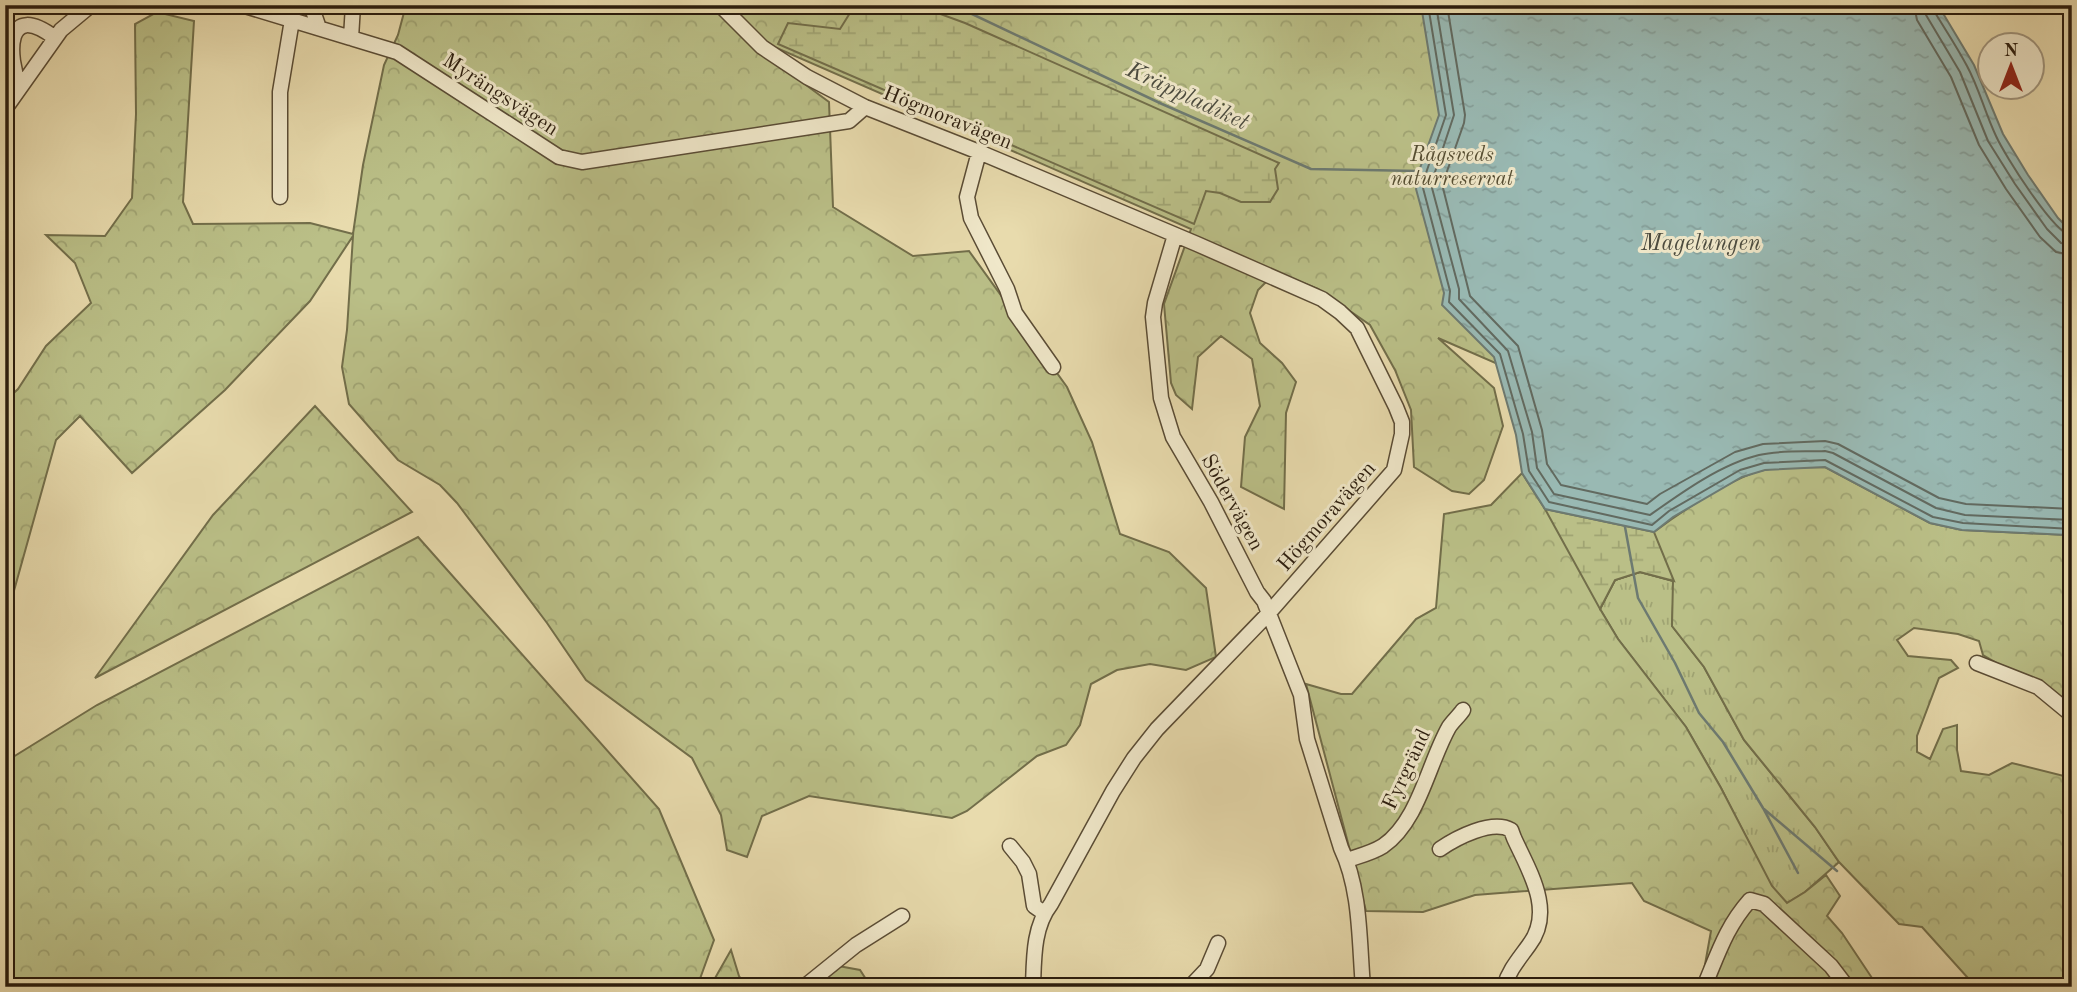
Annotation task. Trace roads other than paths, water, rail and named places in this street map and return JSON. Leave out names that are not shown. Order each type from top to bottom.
[{"type":"street","points":[[5,109],[55,38],[66,25],[91,5]]},
{"type":"street","name":"Myrängsvägen","points":[[242,5],[397,52],[559,157],[582,162],[849,121],[865,107]]},
{"type":"street","points":[[310,5],[318,28]]},
{"type":"street","points":[[351,38],[352,5]]},
{"type":"street","name":"Högmoravägen","points":[[720,5],[762,47],[807,77],[865,107],[979,152],[1322,299],[1357,328],[1402,422],[1394,470],[1268,614],[1157,729],[1134,758],[1044,913],[1036,940],[1033,987]]},
{"type":"street","points":[[280,197],[280,92],[292,20]]},
{"type":"street","points":[[20,88],[13,70],[13,36],[16,29],[34,25],[55,38]]},
{"type":"street","points":[[5,77],[20,88]]},
{"type":"street","points":[[979,152],[967,197],[971,218],[1007,289],[1015,313],[1053,367]]},
{"type":"street","name":"Södervägen","points":[[1175,235],[1153,317],[1161,398],[1173,438],[1264,601],[1301,695],[1307,739],[1347,860],[1356,906],[1363,987]]},
{"type":"street","points":[[1977,663],[2038,687],[2072,715]]},
{"type":"street","name":"Fyrgränd","points":[[1347,860],[1375,850],[1400,829],[1410,814],[1450,725],[1463,710]]},
{"type":"street","points":[[1440,849],[1459,837],[1500,826],[1511,830],[1539,895],[1540,921],[1530,944],[1511,969],[1504,987]]},
{"type":"street","points":[[1010,846],[1029,874],[1034,905],[1044,913]]},
{"type":"street","points":[[1704,987],[1726,931],[1749,900],[1764,904],[1823,958],[1847,987]]},
{"type":"street","points":[[804,987],[856,945],[902,916]]},
{"type":"street","points":[[1190,987],[1207,969],[1218,943]]},
{"type":"water","name":"Magelungen","points":[[1421,5],[1938,5],[1976,70],[1976,102],[1990,102],[2003,134],[2028,175],[2058,218],[2072,232],[2072,540],[2067,535],[1962,530],[1930,523],[1825,467],[1765,470],[1742,477],[1673,517],[1654,532],[1545,509],[1522,473],[1516,435],[1494,357],[1442,305],[1444,293],[1416,189],[1419,171],[1439,115]]},
{"type":"waterway","name":"Kräppladiket","points":[[953,5],[1162,104],[1311,169],[1419,171]]},
{"type":"waterway","points":[[1625,527],[1638,598],[1675,663],[1699,713],[1723,742],[1798,873]]},
{"type":"waterway","points":[[1764,809],[1837,871]]},
{"type":"park label","name":"Rågsveds naturreservat","points":[[1452,166]]}]
